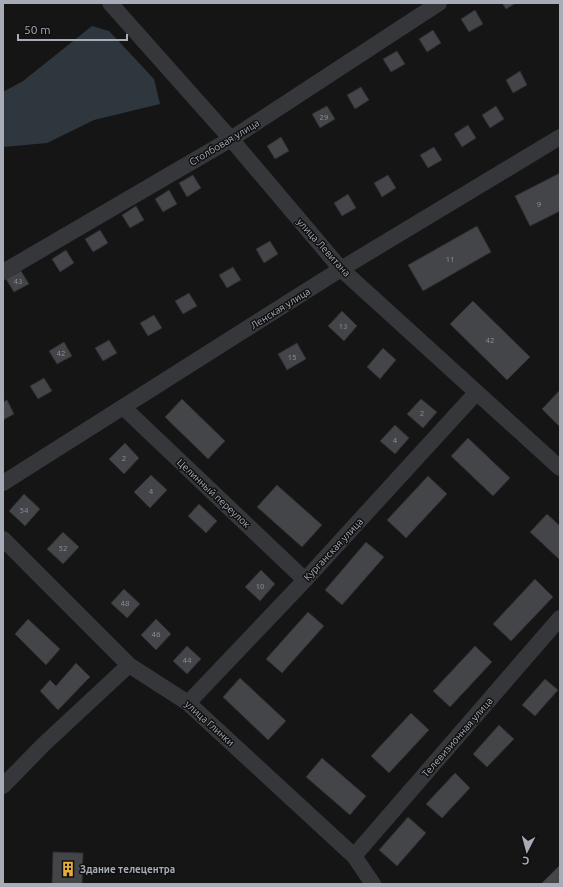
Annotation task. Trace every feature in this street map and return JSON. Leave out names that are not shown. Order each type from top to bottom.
[{"type":"street","name":"улица Левитана","points":[[110,3],[230,139],[341,269],[560,468]]},
{"type":"street","name":"Столбовая улица","points":[[3,272],[230,139],[439,3]]},
{"type":"street","name":"Ленская улица","points":[[3,483],[341,269],[560,137]]},
{"type":"street","name":"Курганская улица","points":[[188,702],[305,580],[476,393]]},
{"type":"street","name":"Целинный переулок","points":[[122,407],[305,580]]},
{"type":"street","name":"улица Глинки","points":[[3,538],[129,665],[188,702],[354,856],[373,884]]},
{"type":"street","name":"Телевизионная улица","points":[[354,856],[560,618]]},
{"type":"street","points":[[3,786],[43,745],[129,665]]},
{"type":"shaded area","points":[[92,26],[109,31],[154,79],[160,104],[94,120],[47,143],[3,147],[3,92],[23,81]]},
{"type":"building","points":[[502,3],[516,3],[506,9]]},
{"type":"building","points":[[475,10],[483,24],[469,32],[461,19]]},
{"type":"building","points":[[433,30],[441,43],[427,52],[419,39]]},
{"type":"building","points":[[397,51],[405,64],[391,72],[383,59]]},
{"type":"building","points":[[520,71],[527,85],[513,93],[506,80]]},
{"type":"building","points":[[361,87],[369,100],[355,109],[347,95]]},
{"type":"building","points":[[327,106],[335,119],[320,128],[312,114]]},
{"type":"building","points":[[496,106],[504,119],[490,128],[482,115]]},
{"type":"building","points":[[468,125],[476,138],[462,147],[454,134]]},
{"type":"building","points":[[281,137],[289,151],[275,159],[267,146]]},
{"type":"building","points":[[434,147],[442,160],[428,168],[420,155]]},
{"type":"building","points":[[560,173],[560,211],[530,226],[515,196]]},
{"type":"building","points":[[193,175],[201,188],[187,197],[179,183]]},
{"type":"building","points":[[388,175],[396,188],[382,197],[374,183]]},
{"type":"building","points":[[169,190],[177,204],[163,212],[155,199]]},
{"type":"building","points":[[348,194],[356,208],[342,216],[334,203]]},
{"type":"building","points":[[136,206],[144,220],[130,228],[122,215]]},
{"type":"building","points":[[477,226],[491,252],[423,291],[408,265]]},
{"type":"building","points":[[100,230],[108,243],[93,252],[85,239]]},
{"type":"building","points":[[270,241],[278,254],[264,263],[256,249]]},
{"type":"building","points":[[66,250],[74,263],[60,272],[52,259]]},
{"type":"building","points":[[233,267],[241,280],[227,288],[219,275]]},
{"type":"building","points":[[21,271],[29,284],[14,292],[6,279]]},
{"type":"building","points":[[189,293],[197,306],[183,314],[175,301]]},
{"type":"building","points":[[473,301],[530,357],[507,380],[450,324]]},
{"type":"building","points":[[342,311],[357,326],[344,341],[328,326]]},
{"type":"building","points":[[154,315],[162,328],[148,336],[140,323]]},
{"type":"building","points":[[109,340],[117,353],[103,361],[95,348]]},
{"type":"building","points":[[64,342],[72,356],[57,364],[49,351]]},
{"type":"building","points":[[297,343],[306,359],[287,370],[278,354]]},
{"type":"building","points":[[383,348],[396,360],[380,379],[367,367]]},
{"type":"building","points":[[44,378],[52,391],[38,399],[30,386]]},
{"type":"building","points":[[560,390],[560,427],[542,409]]},
{"type":"building","points":[[182,399],[225,441],[208,459],[165,417]]},
{"type":"building","points":[[421,399],[437,412],[423,428],[407,414]]},
{"type":"building","points":[[7,400],[14,414],[3,420],[3,402]]},
{"type":"building","points":[[395,425],[409,438],[395,454],[380,441]]},
{"type":"building","points":[[468,438],[510,478],[493,496],[451,456]]},
{"type":"building","points":[[125,443],[139,458],[124,474],[109,459]]},
{"type":"building","points":[[151,475],[167,490],[150,508],[134,492]]},
{"type":"building","points":[[428,476],[447,494],[406,538],[387,520]]},
{"type":"building","points":[[277,485],[322,525],[302,547],[257,507]]},
{"type":"building","points":[[24,494],[40,509],[25,526],[9,511]]},
{"type":"building","points":[[199,504],[217,521],[206,533],[188,516]]},
{"type":"building","points":[[547,514],[560,526],[560,560],[530,532]]},
{"type":"building","points":[[63,532],[79,547],[63,564],[47,549]]},
{"type":"building","points":[[366,542],[384,557],[342,605],[325,590]]},
{"type":"building","points":[[261,570],[275,584],[260,601],[245,587]]},
{"type":"building","points":[[535,579],[553,597],[511,641],[493,624]]},
{"type":"building","points":[[124,589],[140,604],[127,618],[111,603]]},
{"type":"building","points":[[308,612],[324,626],[282,673],[266,659]]},
{"type":"building","points":[[28,619],[60,649],[46,665],[15,634]]},
{"type":"building","points":[[156,619],[171,634],[156,650],[141,635]]},
{"type":"building","points":[[187,646],[201,659],[187,674],[173,661]]},
{"type":"building","points":[[475,646],[492,662],[450,707],[433,691]]},
{"type":"building","points":[[76,663],[90,677],[58,710],[40,691],[50,680],[56,686]]},
{"type":"building","points":[[240,678],[286,721],[268,740],[223,697]]},
{"type":"building","points":[[545,679],[558,690],[535,716],[522,705]]},
{"type":"building","points":[[411,713],[429,730],[389,773],[371,756]]},
{"type":"building","points":[[499,725],[514,739],[487,767],[473,754]]},
{"type":"building","points":[[322,758],[366,796],[350,815],[306,777]]},
{"type":"building","points":[[455,773],[470,788],[442,818],[426,804]]},
{"type":"building","points":[[408,817],[426,833],[397,866],[379,850]]},
{"type":"building","name":"Здание телецентра","points":[[53,852],[83,853],[82,884],[52,884]]},
{"type":"building","points":[[560,865],[560,884],[541,884]]},
{"type":"place","name":"Здание телецентра","points":[[68,869]]}]
